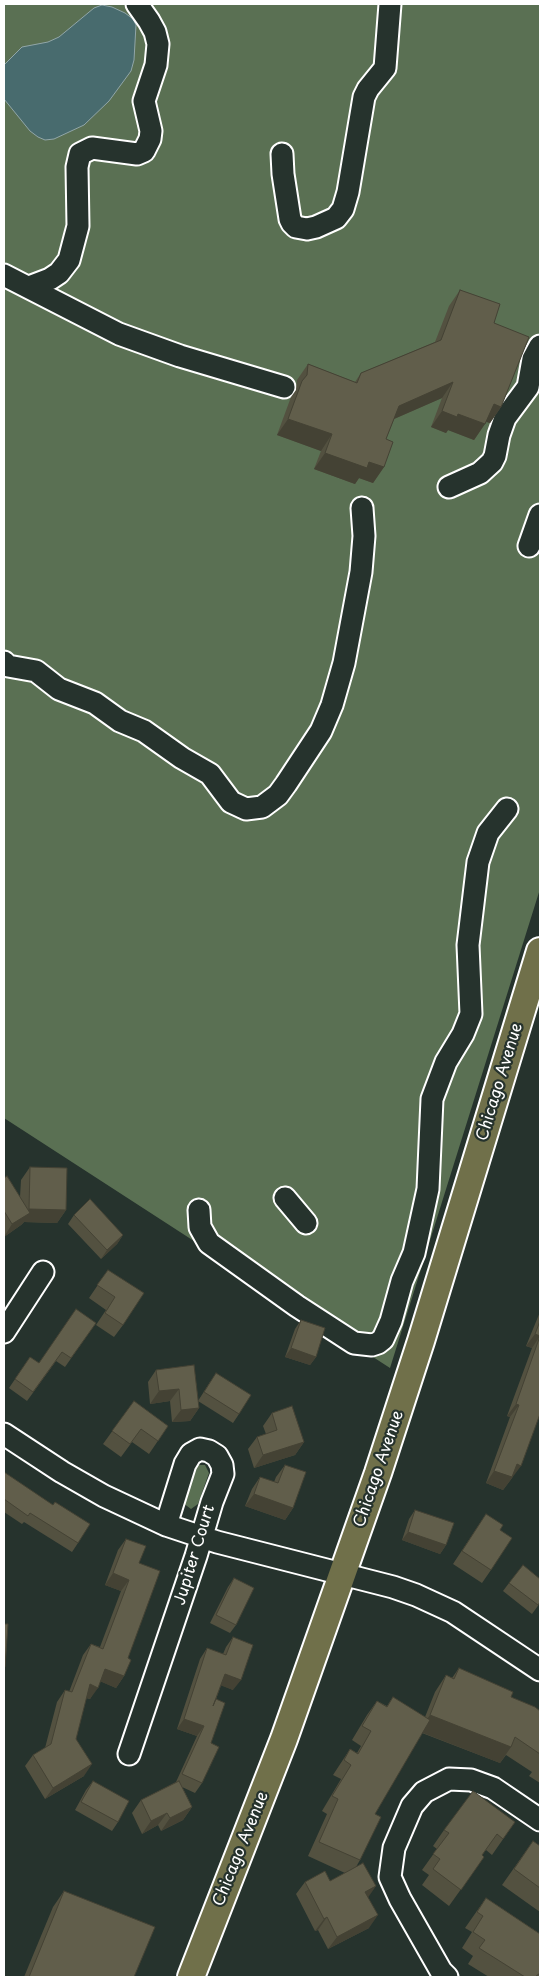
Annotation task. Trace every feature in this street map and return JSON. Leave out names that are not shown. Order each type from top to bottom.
[{"type":"main road","name":"Chicago Avenue","points":[[191,1977],[278,1757],[343,1575],[421,1341],[540,951]]},
{"type":"street","points":[[29,287],[50,279],[66,267],[69,260],[78,226],[77,168],[80,154],[92,148],[137,154],[144,150],[150,139],[151,131],[144,101],[156,66],[158,44],[155,32],[137,4]]},
{"type":"street","points":[[282,154],[283,174],[292,224],[296,227],[307,229],[336,218],[343,209],[348,192],[364,97],[385,68],[390,4]]},
{"type":"street","points":[[4,275],[112,330],[140,342],[284,387]]},
{"type":"street","points":[[449,487],[480,473],[492,462],[505,418],[528,387],[533,359],[540,346]]},
{"type":"street","points":[[4,662],[8,666],[36,672],[59,689],[95,703],[120,721],[144,730],[182,758],[210,774],[231,802],[246,809],[262,807],[270,802],[286,784],[321,730],[332,705],[344,662],[361,572],[364,542],[362,508]]},
{"type":"street","points":[[529,546],[540,515]]},
{"type":"street","points":[[199,1210],[200,1227],[210,1243],[281,1295],[354,1342],[372,1345],[383,1339],[414,1253],[428,1189],[432,1099],[446,1062],[463,1034],[471,1014],[468,945],[478,862],[488,833],[507,809]]},
{"type":"street","points":[[4,1332],[43,1272]]},
{"type":"street","points":[[4,1434],[62,1472],[104,1496],[166,1525],[202,1538],[393,1587],[440,1605],[540,1670]]},
{"type":"street","name":"Jupiter Court","points":[[129,1754],[202,1538],[212,1502],[223,1474],[222,1465],[217,1456],[209,1451],[200,1449],[191,1454],[185,1464],[166,1525]]},
{"type":"street","points":[[440,1975],[390,1877],[394,1848],[412,1806],[424,1792],[449,1779],[471,1780],[493,1788],[540,1820]]},
{"type":"green space","points":[[4,4],[540,4],[540,889],[390,1368],[4,1118]]},
{"type":"green space","points":[[205,1465],[209,1473],[198,1504],[191,1509],[183,1503],[195,1466]]},
{"type":"water","points":[[102,5],[125,13],[133,19],[136,25],[134,60],[131,71],[109,101],[84,125],[54,139],[45,140],[38,137],[30,131],[4,99],[4,65],[22,47],[48,42],[59,37],[94,8]]},
{"type":"building","points":[[460,290],[500,304],[494,323],[529,337],[501,407],[494,404],[485,424],[458,414],[457,417],[442,411],[453,382],[399,406],[386,439],[393,442],[384,467],[369,462],[367,468],[325,453],[332,434],[288,419],[302,381],[307,375],[308,364],[357,383],[361,373],[441,340]]},
{"type":"building","points":[[30,1167],[67,1168],[66,1210],[29,1209]]},
{"type":"building","points":[[7,1176],[30,1213],[12,1224],[4,1211],[4,1178]]},
{"type":"building","points":[[90,1199],[123,1235],[107,1250],[74,1215]]},
{"type":"building","points":[[108,1270],[144,1293],[123,1325],[105,1313],[115,1297],[97,1285]]},
{"type":"building","points":[[76,1309],[96,1323],[71,1358],[62,1352],[33,1392],[15,1379],[30,1357],[39,1363]]},
{"type":"building","points":[[301,1320],[325,1328],[316,1357],[291,1348]]},
{"type":"building","points":[[540,1321],[540,1336],[535,1334]]},
{"type":"building","points":[[540,1336],[540,1414],[521,1466],[517,1464],[512,1477],[494,1471],[519,1405],[516,1404]]},
{"type":"building","points":[[194,1365],[199,1408],[181,1410],[179,1389],[159,1391],[156,1370]]},
{"type":"building","points":[[216,1373],[251,1395],[239,1414],[204,1392]]},
{"type":"building","points":[[134,1401],[168,1426],[158,1441],[141,1429],[130,1444],[112,1431]]},
{"type":"building","points":[[292,1406],[304,1442],[263,1455],[257,1437],[277,1430],[272,1413]]},
{"type":"building","points":[[285,1465],[306,1472],[293,1508],[254,1494],[260,1477],[278,1483]]},
{"type":"building","points":[[4,1472],[53,1505],[55,1502],[90,1524],[78,1543],[30,1513],[28,1516],[4,1499]]},
{"type":"building","points":[[415,1510],[454,1523],[446,1545],[408,1532]]},
{"type":"building","points":[[486,1514],[503,1525],[500,1530],[512,1538],[491,1570],[462,1551]]},
{"type":"building","points":[[126,1539],[146,1546],[139,1563],[160,1571],[128,1658],[131,1660],[124,1676],[105,1669],[98,1688],[90,1684],[76,1739],[92,1764],[53,1788],[33,1755],[51,1744],[65,1690],[72,1692],[91,1644],[103,1649],[129,1580],[113,1573]]},
{"type":"building","points":[[523,1565],[540,1579],[540,1602],[538,1605],[509,1583]]},
{"type":"building","points":[[234,1578],[254,1588],[236,1625],[216,1615]]},
{"type":"building","points":[[4,1624],[8,1624],[5,1667],[4,1667]]},
{"type":"building","points":[[233,1637],[253,1645],[241,1680],[225,1674],[213,1706],[216,1699],[225,1703],[211,1743],[219,1747],[202,1783],[182,1774],[204,1726],[184,1719],[207,1648],[226,1655]]},
{"type":"building","points":[[459,1668],[513,1692],[511,1697],[540,1711],[540,1754],[515,1737],[511,1747],[430,1715],[446,1675],[454,1679]]},
{"type":"building","points":[[393,1697],[430,1720],[375,1814],[381,1817],[360,1860],[319,1842],[338,1799],[332,1796],[351,1765],[344,1760],[350,1749],[358,1754],[371,1731],[362,1726],[377,1701],[387,1707]]},
{"type":"building","points":[[93,1781],[129,1801],[118,1822],[81,1802]]},
{"type":"building","points":[[179,1781],[192,1807],[170,1818],[167,1813],[151,1821],[141,1800]]},
{"type":"building","points":[[473,1791],[515,1822],[503,1839],[497,1834],[482,1855],[484,1857],[461,1890],[433,1869],[440,1859],[433,1854],[449,1833],[444,1830]]},
{"type":"building","points":[[533,1841],[540,1846],[540,1888],[514,1869]]},
{"type":"building","points":[[363,1863],[376,1886],[365,1892],[378,1915],[337,1937],[327,1917],[324,1919],[305,1882],[325,1871],[330,1881]]},
{"type":"building","points":[[64,1891],[155,1927],[134,1977],[29,1977]]},
{"type":"building","points":[[486,1898],[540,1934],[540,1973],[535,1977],[525,1977],[479,1948],[485,1940],[473,1932],[483,1916],[477,1912]]}]
